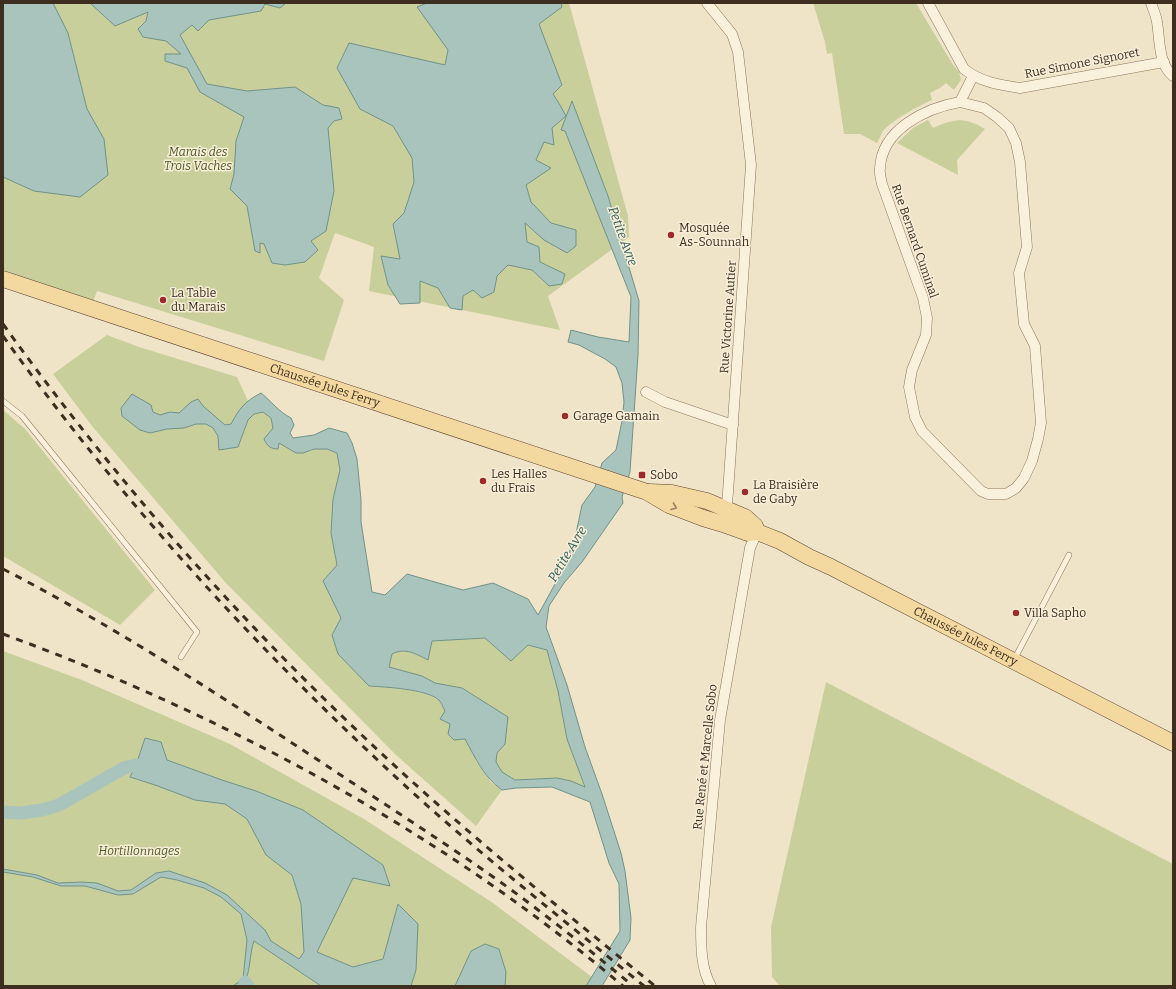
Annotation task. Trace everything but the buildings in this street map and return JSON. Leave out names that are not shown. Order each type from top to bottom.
[{"type":"main road","name":"Chaussée Jules Ferry","points":[[3,279],[627,486],[647,492],[672,493],[707,502],[748,533],[757,532],[783,542],[809,557],[1173,743]]},
{"type":"street","name":"Rue Simone Signoret","points":[[928,3],[964,69],[973,76],[996,84],[1020,88],[1164,62]]},
{"type":"street","points":[[1151,3],[1157,20],[1164,62],[1170,74],[1173,76]]},
{"type":"street","name":"Rue Victorine Autier","points":[[711,5],[732,34],[738,52],[751,165],[733,425],[725,516]]},
{"type":"street","points":[[960,102],[973,76]]},
{"type":"street","name":"Rue Bernard Cuminal","points":[[960,102],[984,108],[998,117],[1009,128],[1016,143],[1020,162],[1027,247],[1019,273],[1024,324],[1035,346],[1041,423],[1032,461],[1024,478],[1016,488],[1006,494],[988,494],[981,491],[922,431],[914,418],[910,387],[912,370],[926,335],[927,318],[923,298],[882,184],[880,168],[887,144],[896,132],[911,120],[943,105],[960,102]]},
{"type":"street","points":[[646,392],[665,402],[733,425]]},
{"type":"street","name":"Rue René et Marcelle Sobo","points":[[711,986],[706,977],[701,946],[701,927],[719,728],[750,548],[757,532]]},
{"type":"lane","points":[[3,401],[22,416],[197,632],[181,657]]},
{"type":"lane","points":[[1013,661],[1069,555]]},
{"type":"green space","name":"Marais des Trois Vaches","points":[[3,3],[569,3],[628,216],[629,237],[548,296],[560,330],[369,291],[374,247],[335,233],[319,278],[344,300],[324,361],[97,291],[93,302],[3,270]]},
{"type":"green space","points":[[813,3],[916,3],[953,65],[959,72],[961,80],[954,90],[946,83],[930,93],[932,100],[913,109],[892,123],[883,131],[877,143],[860,134],[844,134],[832,53],[827,54],[825,42]]},
{"type":"green space","points":[[928,120],[933,128],[948,122],[960,120],[972,122],[985,129],[957,160],[958,175],[897,143],[913,128]]},
{"type":"green space","points":[[107,335],[139,347],[237,377],[254,414],[263,412],[271,418],[279,443],[296,453],[303,453],[314,449],[327,449],[337,453],[340,470],[333,499],[331,533],[337,565],[324,581],[341,618],[332,635],[369,686],[400,688],[426,694],[439,700],[450,724],[465,738],[477,762],[491,782],[502,790],[476,826],[396,755],[225,582],[92,426],[53,374]]},
{"type":"green space","points":[[3,410],[25,429],[155,590],[120,625],[3,556]]},
{"type":"green space","points":[[485,638],[511,661],[528,645],[547,650],[558,691],[567,739],[585,788],[571,781],[557,778],[515,780],[502,772],[496,762],[497,753],[505,744],[482,701],[462,688],[435,683],[422,676],[389,668],[392,654],[401,651],[410,652],[428,660],[432,641]]},
{"type":"green space","name":"Hortillonnages","points":[[3,651],[82,680],[230,744],[364,819],[493,903],[604,986],[3,986]]},
{"type":"green space","points":[[826,682],[1173,864],[1173,986],[780,986],[772,977],[771,927]]},
{"type":"water","points":[[3,3],[53,3],[68,33],[87,109],[104,139],[108,175],[80,197],[34,191],[3,177]]},
{"type":"water","points":[[90,3],[286,3],[280,8],[265,4],[261,11],[209,20],[198,31],[192,25],[180,35],[207,84],[247,91],[295,87],[323,105],[339,108],[342,119],[334,121],[328,128],[334,191],[326,231],[311,241],[318,250],[305,262],[285,265],[272,263],[264,244],[260,243],[260,253],[255,251],[247,206],[230,189],[234,174],[236,141],[244,117],[200,92],[187,68],[165,61],[165,54],[181,54],[166,41],[143,37],[138,29],[146,21],[148,12],[115,26]]},
{"type":"water","points":[[427,3],[561,3],[562,7],[539,24],[562,85],[553,94],[566,116],[552,128],[554,145],[544,142],[536,160],[551,168],[526,185],[531,202],[551,223],[576,230],[576,246],[567,253],[544,240],[525,223],[527,242],[539,247],[540,262],[565,274],[562,284],[549,286],[532,270],[508,265],[497,276],[494,292],[482,298],[473,290],[463,296],[462,310],[450,308],[438,288],[420,281],[420,303],[400,304],[388,285],[381,256],[400,259],[393,224],[404,213],[414,182],[412,158],[393,126],[360,109],[337,68],[349,43],[445,65],[448,50],[417,7]]},
{"type":"water","points":[[572,101],[608,196],[639,301],[638,355],[630,472],[622,497],[623,503],[582,562],[564,583],[549,606],[546,627],[567,685],[585,747],[621,853],[625,871],[631,918],[630,940],[602,986],[586,986],[620,931],[619,884],[609,863],[590,802],[552,787],[502,790],[495,785],[485,773],[465,739],[454,740],[448,734],[450,724],[440,719],[445,711],[439,700],[433,696],[416,691],[369,686],[338,654],[332,635],[341,618],[323,581],[337,565],[331,533],[333,499],[340,470],[337,453],[327,449],[314,449],[303,453],[296,453],[279,443],[278,449],[271,448],[266,444],[264,439],[273,428],[271,418],[263,412],[254,414],[248,420],[238,447],[219,450],[218,436],[213,428],[206,424],[196,424],[184,428],[167,429],[150,433],[140,430],[122,416],[121,408],[132,394],[151,405],[153,412],[160,415],[170,412],[179,413],[191,402],[198,399],[203,406],[225,425],[231,424],[243,406],[261,393],[279,410],[291,418],[294,425],[290,433],[293,438],[314,435],[329,428],[347,433],[357,459],[361,500],[361,522],[372,592],[385,595],[407,574],[463,590],[493,583],[528,599],[538,615],[560,575],[575,538],[582,505],[595,487],[602,463],[616,450],[622,421],[624,402],[622,383],[616,367],[605,359],[579,345],[568,342],[571,330],[598,337],[629,342],[631,297],[565,131],[561,130]],"holes":[[[485,638],[511,661],[528,645],[547,650],[558,691],[567,739],[585,787],[571,781],[557,778],[515,780],[502,772],[496,762],[497,753],[505,744],[508,717],[462,688],[435,683],[422,676],[389,667],[392,654],[401,651],[410,652],[428,660],[432,641]]]},
{"type":"water","points":[[145,738],[161,742],[167,760],[256,791],[303,810],[383,865],[390,886],[353,878],[317,952],[353,967],[383,959],[398,904],[418,924],[416,970],[411,986],[321,986],[254,941],[245,982],[242,986],[233,986],[243,979],[247,940],[241,914],[221,897],[204,888],[161,877],[133,894],[118,895],[85,886],[61,886],[33,877],[3,872],[3,869],[37,875],[58,883],[97,883],[118,891],[131,890],[156,873],[169,871],[205,883],[227,895],[265,930],[271,941],[299,959],[304,952],[301,904],[292,875],[266,855],[247,819],[225,804],[195,800],[130,777],[136,765]]},
{"type":"water","points":[[485,944],[499,949],[506,972],[505,986],[455,986],[471,951]]},
{"type":"waterway","points":[[3,812],[21,813],[42,810],[59,805],[124,768],[136,765],[151,770]]},
{"type":"waterway","points":[[245,982],[248,986]]},
{"type":"railway","points":[[3,324],[44,380],[130,488],[221,592],[316,691],[436,803],[508,865],[655,986]]},
{"type":"railway","points":[[3,336],[96,458],[145,517],[195,574],[300,685],[355,739],[439,816],[526,890],[644,986]]},
{"type":"railway","points":[[3,569],[84,613],[163,660],[425,831],[526,901],[633,986]]},
{"type":"railway","points":[[3,634],[86,666],[169,702],[250,741],[329,783],[406,829],[481,878],[553,930],[623,986]]},
{"type":"place","name":"Mosquée As-Sounnah","points":[[671,235]]},
{"type":"place","name":"La Table du Marais","points":[[163,300]]},
{"type":"place","name":"Garage Gamain","points":[[565,416]]},
{"type":"place","name":"Sobo","points":[[642,475]]},
{"type":"place","name":"Les Halles du Frais","points":[[483,481]]},
{"type":"place","name":"La Braisière de Gaby","points":[[745,492]]},
{"type":"place","name":"Villa Sapho","points":[[1016,613]]},
{"type":"water label","name":"Petite Avre","points":[[623,236]]},
{"type":"water label","name":"Petite Avre","points":[[567,554]]}]
